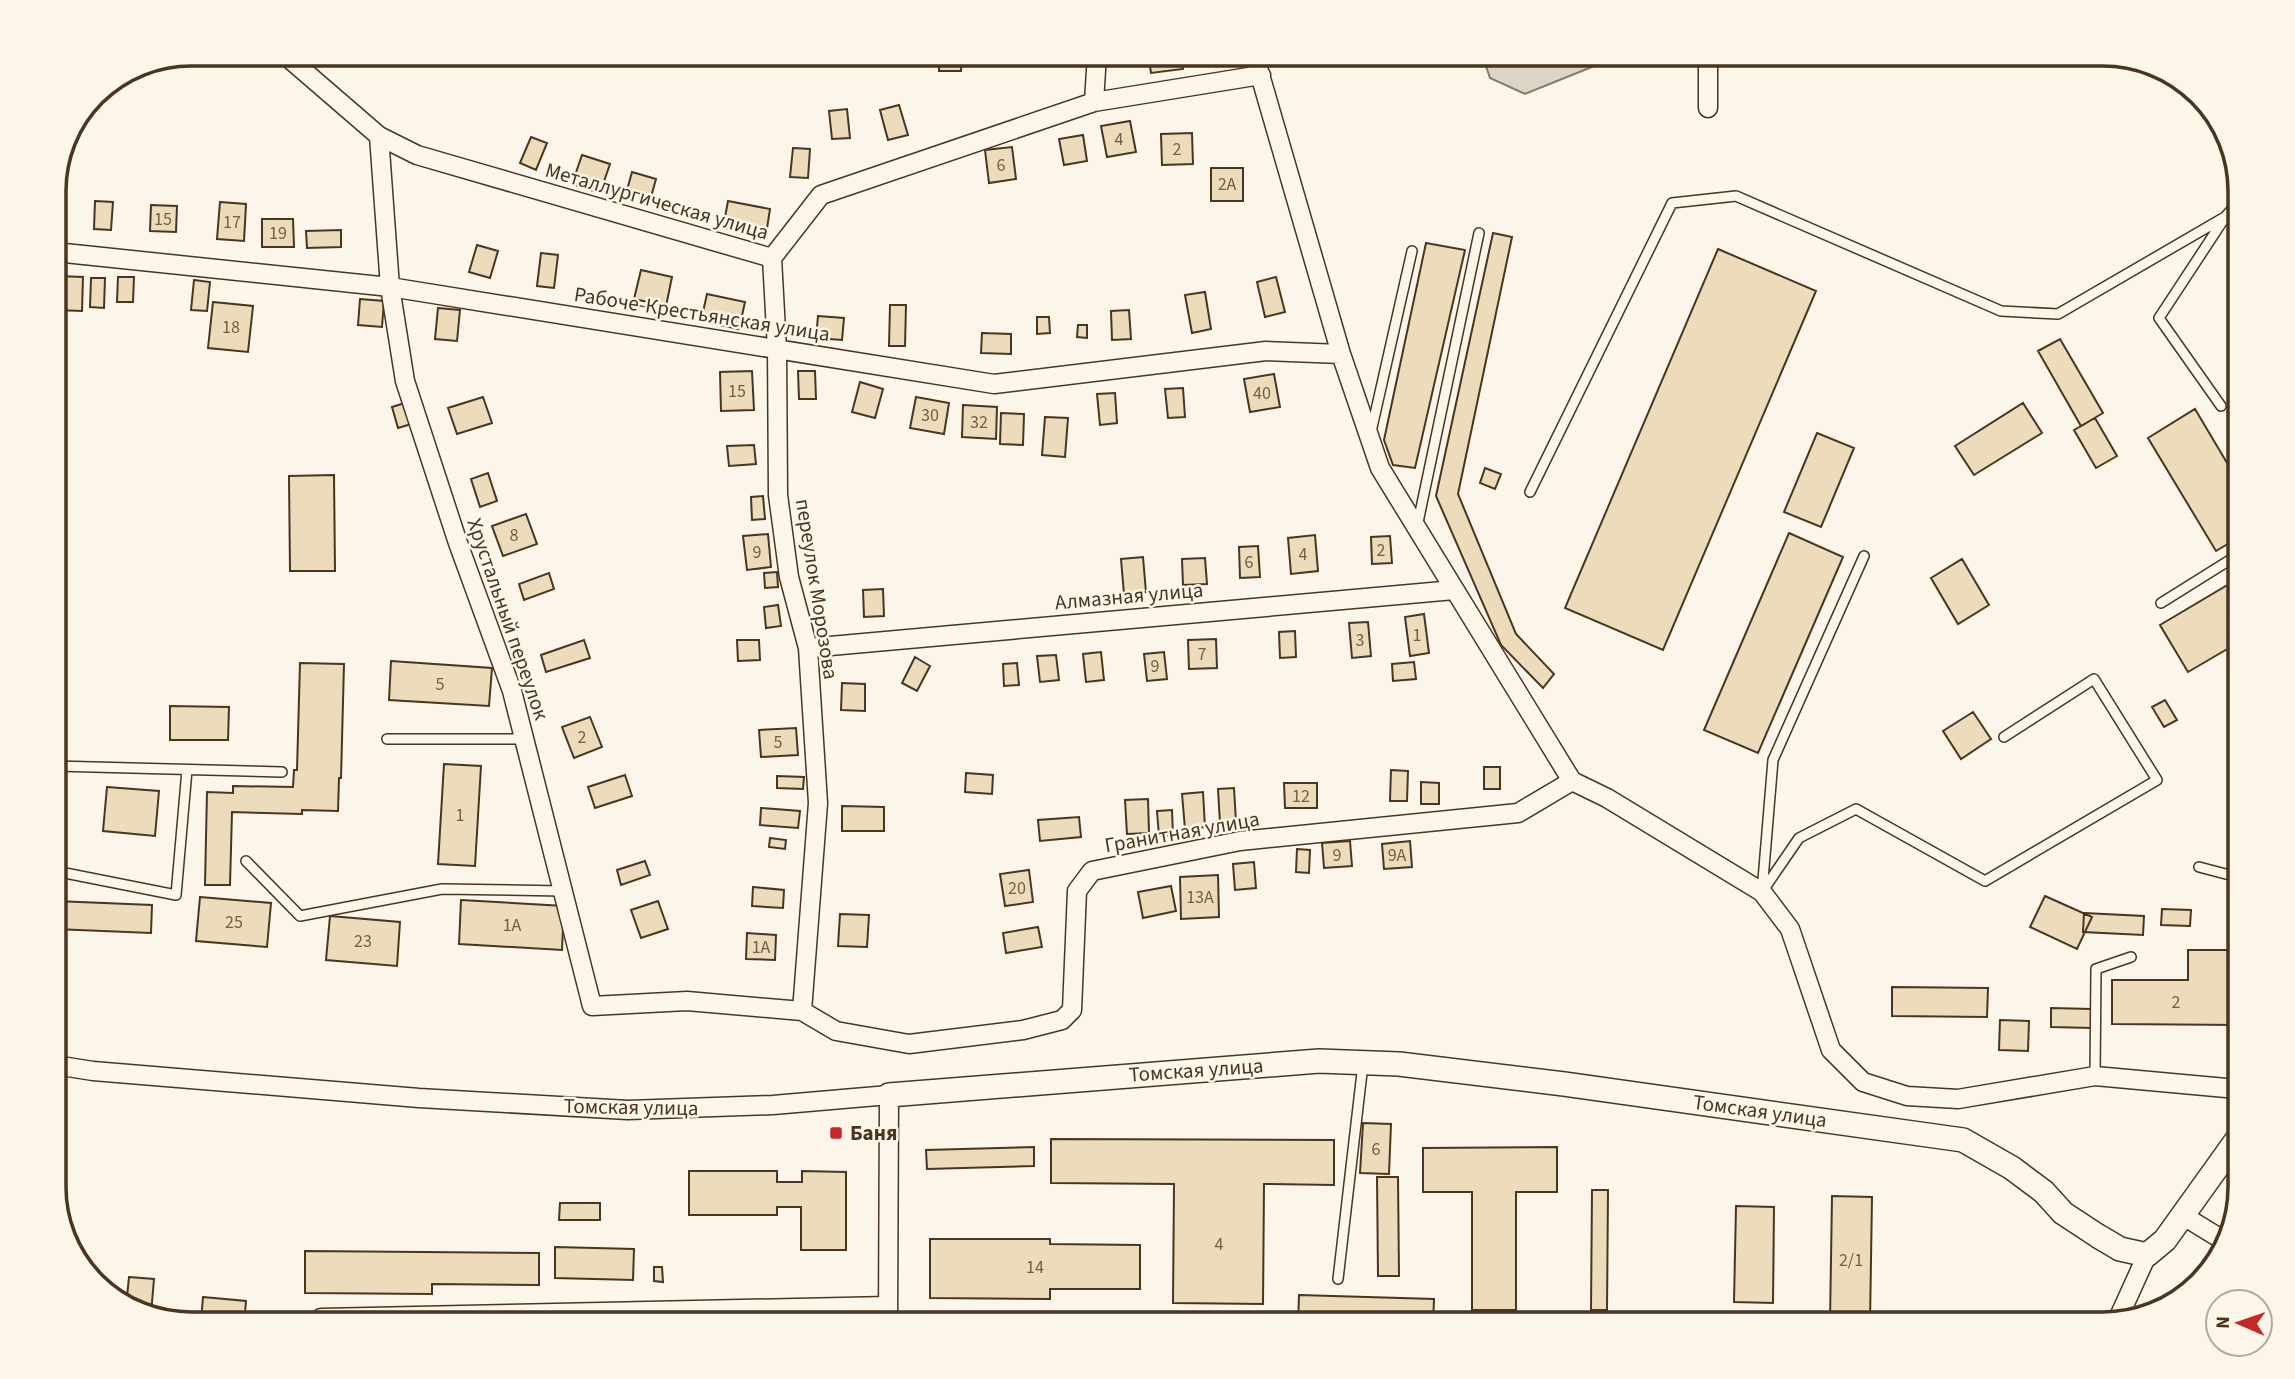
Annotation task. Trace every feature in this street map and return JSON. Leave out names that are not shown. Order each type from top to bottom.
[{"type":"street","name":"Металлургическая улица","points":[[298,66],[379,136],[417,155],[772,258],[821,195],[1094,102],[1261,75]]},
{"type":"street","points":[[1094,102],[1096,66]]},
{"type":"street","points":[[1258,66],[1341,354],[1380,468],[1572,781],[1607,798],[1762,892],[1790,929],[1831,1049],[1863,1082],[1907,1096],[1958,1099],[2095,1076],[2228,1088]]},
{"type":"street","points":[[1708,66],[1709,108]]},
{"type":"street","name":"Хрустальный переулок","points":[[379,136],[390,288],[405,381],[458,543],[512,691],[592,1006]]},
{"type":"street","name":"Рабоче-Крестьянская улица","points":[[67,253],[390,288],[994,384],[1266,351],[1341,354]]},
{"type":"street","name":"переулок Морозова","points":[[772,258],[777,349],[778,495],[789,577],[808,648],[818,803],[802,1011]]},
{"type":"street","name":"Алмазная улица","points":[[808,648],[1454,590]]},
{"type":"street","name":"Гранитная улица","points":[[592,1006],[687,1001],[802,1011],[836,1031],[909,1044],[1023,1030],[1062,1020],[1072,1010],[1077,891],[1092,871],[1240,841],[1518,813],[1572,781]]},
{"type":"street","name":"Томская улица","points":[[67,1067],[419,1098],[628,1110],[760,1106],[1319,1061],[1441,1068],[1963,1140],[2012,1168],[2044,1192],[2063,1213],[2098,1236],[2120,1249],[2147,1255]]},
{"type":"street","points":[[888,1312],[889,1095]]},
{"type":"street","points":[[2126,1310],[2147,1255],[2165,1240],[2228,1152]]},
{"type":"street","points":[[2182,1215],[2218,1237]]},
{"type":"lane","points":[[1530,492],[1672,203],[1736,196],[2001,311],[2058,314],[2225,217]]},
{"type":"lane","points":[[2221,406],[2159,318],[2228,214]]},
{"type":"lane","points":[[1417,529],[1479,233]]},
{"type":"lane","points":[[1370,437],[1412,251]]},
{"type":"lane","points":[[1762,892],[1773,760],[1864,556]]},
{"type":"lane","points":[[2161,603],[2228,561]]},
{"type":"lane","points":[[1762,892],[1799,838],[1856,809],[1985,881],[2157,779],[2094,679],[2004,737]]},
{"type":"lane","points":[[387,739],[525,739]]},
{"type":"lane","points":[[67,766],[282,772]]},
{"type":"lane","points":[[67,873],[176,895],[187,770]]},
{"type":"lane","points":[[246,861],[300,916],[442,889],[563,891]]},
{"type":"lane","points":[[2199,867],[2228,875]]},
{"type":"lane","points":[[2095,1076],[2095,969],[2132,957]]},
{"type":"lane","points":[[1338,1279],[1363,1063]]},
{"type":"shaded area","points":[[1486,66],[1594,66],[1525,94],[1490,78]]},
{"type":"building","points":[[939,66],[961,66],[961,71],[939,71]]},
{"type":"building","points":[[1150,66],[1183,66],[1183,69],[1151,73]]},
{"type":"building","points":[[899,105],[908,135],[888,140],[880,110]]},
{"type":"building","points":[[847,109],[850,138],[832,139],[829,111]]},
{"type":"building","points":[[1130,121],[1136,152],[1107,157],[1101,126]]},
{"type":"building","points":[[1192,133],[1193,164],[1162,165],[1161,134]]},
{"type":"building","points":[[1083,135],[1087,161],[1064,165],[1059,139]]},
{"type":"building","points":[[531,137],[547,143],[536,170],[520,163]]},
{"type":"building","points":[[1012,147],[1016,179],[989,183],[985,150]]},
{"type":"building","points":[[793,148],[810,149],[808,178],[790,177]]},
{"type":"building","points":[[582,155],[610,164],[600,193],[572,184]]},
{"type":"building","points":[[1211,168],[1243,168],[1243,201],[1211,201]]},
{"type":"building","points":[[632,172],[656,179],[651,197],[627,190]]},
{"type":"building","points":[[95,201],[113,202],[111,230],[94,229]]},
{"type":"building","points":[[728,201],[770,209],[766,235],[723,228]]},
{"type":"building","points":[[220,202],[246,204],[244,241],[217,239]]},
{"type":"building","points":[[151,205],[177,206],[176,232],[150,231]]},
{"type":"building","points":[[262,219],[293,219],[294,247],[262,247]]},
{"type":"building","points":[[341,230],[341,247],[307,248],[306,231]]},
{"type":"building","points":[[1493,233],[1512,237],[1458,494],[1516,634],[1554,674],[1543,688],[1501,645],[1436,496]]},
{"type":"building","points":[[1426,243],[1465,250],[1415,468],[1393,465],[1384,440]]},
{"type":"building","points":[[477,245],[498,251],[490,278],[469,272]]},
{"type":"building","points":[[1718,249],[1816,291],[1663,650],[1565,608]]},
{"type":"building","points":[[541,253],[558,255],[554,288],[537,286]]},
{"type":"building","points":[[641,270],[672,277],[666,306],[634,299]]},
{"type":"building","points":[[67,276],[83,277],[82,311],[67,310]]},
{"type":"building","points":[[118,277],[134,277],[133,302],[117,302]]},
{"type":"building","points":[[1276,277],[1285,312],[1265,317],[1257,282]]},
{"type":"building","points":[[91,278],[105,278],[104,308],[90,307]]},
{"type":"building","points":[[194,280],[210,282],[207,311],[191,310]]},
{"type":"building","points":[[1205,292],[1211,329],[1192,333],[1185,295]]},
{"type":"building","points":[[707,294],[745,302],[739,329],[701,321]]},
{"type":"building","points":[[360,299],[384,301],[382,327],[358,325]]},
{"type":"building","points":[[213,302],[253,306],[248,352],[208,348]]},
{"type":"building","points":[[890,305],[906,305],[905,346],[889,346]]},
{"type":"building","points":[[438,308],[460,310],[457,341],[435,339]]},
{"type":"building","points":[[1129,310],[1131,339],[1112,340],[1111,311]]},
{"type":"building","points":[[818,316],[844,318],[842,340],[816,338]]},
{"type":"building","points":[[1037,317],[1049,317],[1050,333],[1037,334]]},
{"type":"building","points":[[1078,325],[1087,325],[1087,338],[1077,337]]},
{"type":"building","points":[[982,333],[1011,334],[1011,354],[981,353]]},
{"type":"building","points":[[2060,339],[2103,413],[2081,426],[2038,351]]},
{"type":"building","points":[[752,371],[754,410],[721,411],[720,372]]},
{"type":"building","points":[[798,371],[815,371],[816,399],[799,399]]},
{"type":"building","points":[[1274,374],[1280,407],[1250,412],[1244,379]]},
{"type":"building","points":[[860,382],[883,389],[875,418],[852,412]]},
{"type":"building","points":[[1183,388],[1185,417],[1168,418],[1165,389]]},
{"type":"building","points":[[1115,393],[1117,423],[1100,425],[1097,394]]},
{"type":"building","points":[[483,397],[492,423],[457,434],[448,408]]},
{"type":"building","points":[[916,397],[949,403],[944,434],[910,428]]},
{"type":"building","points":[[411,401],[418,422],[398,428],[392,407]]},
{"type":"building","points":[[2023,403],[2042,433],[1974,475],[1955,446]]},
{"type":"building","points":[[963,405],[997,407],[996,439],[962,437]]},
{"type":"building","points":[[2195,409],[2228,465],[2228,544],[2216,551],[2148,438]]},
{"type":"building","points":[[1001,413],[1024,414],[1023,445],[1000,444]]},
{"type":"building","points":[[1045,417],[1068,418],[1065,457],[1042,455]]},
{"type":"building","points":[[2095,418],[2117,456],[2096,468],[2074,430]]},
{"type":"building","points":[[1817,433],[1854,448],[1821,527],[1784,512]]},
{"type":"building","points":[[754,445],[756,464],[729,466],[727,446]]},
{"type":"building","points":[[1485,468],[1501,474],[1495,489],[1480,483]]},
{"type":"building","points":[[488,473],[497,501],[480,507],[471,479]]},
{"type":"building","points":[[334,475],[335,571],[290,571],[289,476]]},
{"type":"building","points":[[763,496],[765,519],[752,520],[751,497]]},
{"type":"building","points":[[526,514],[537,544],[503,556],[492,526]]},
{"type":"building","points":[[1789,533],[1843,557],[1758,753],[1704,730]]},
{"type":"building","points":[[768,534],[771,567],[747,570],[743,536]]},
{"type":"building","points":[[1315,535],[1318,571],[1291,574],[1288,538]]},
{"type":"building","points":[[1390,536],[1392,563],[1372,564],[1371,537]]},
{"type":"building","points":[[1258,546],[1260,577],[1240,578],[1239,547]]},
{"type":"building","points":[[1143,557],[1146,592],[1124,594],[1121,559]]},
{"type":"building","points":[[1205,558],[1207,584],[1183,585],[1182,559]]},
{"type":"building","points":[[1962,559],[1989,605],[1958,624],[1931,578]]},
{"type":"building","points":[[777,572],[778,587],[765,588],[764,573]]},
{"type":"building","points":[[549,573],[554,589],[524,600],[519,584]]},
{"type":"building","points":[[2228,585],[2228,649],[2188,672],[2160,625]]},
{"type":"building","points":[[883,589],[884,616],[864,617],[863,590]]},
{"type":"building","points":[[778,605],[781,626],[766,628],[764,607]]},
{"type":"building","points":[[1424,614],[1429,653],[1410,656],[1405,617]]},
{"type":"building","points":[[1368,622],[1371,656],[1352,658],[1349,623]]},
{"type":"building","points":[[1295,631],[1296,657],[1280,658],[1279,632]]},
{"type":"building","points":[[1216,639],[1217,668],[1189,669],[1188,640]]},
{"type":"building","points":[[584,640],[590,658],[546,672],[541,655]]},
{"type":"building","points":[[737,640],[759,640],[760,660],[738,661]]},
{"type":"building","points":[[1101,652],[1104,680],[1086,682],[1083,654]]},
{"type":"building","points":[[1164,652],[1167,679],[1147,681],[1144,654]]},
{"type":"building","points":[[1056,655],[1059,680],[1040,682],[1037,656]]},
{"type":"building","points":[[915,657],[930,666],[917,691],[902,683]]},
{"type":"building","points":[[391,661],[492,668],[489,706],[389,700]]},
{"type":"building","points":[[1414,662],[1416,679],[1393,681],[1392,664]]},
{"type":"building","points":[[300,663],[344,664],[338,811],[302,810],[302,814],[232,812],[230,885],[205,885],[207,792],[233,793],[233,786],[293,787],[294,770],[297,770]]},
{"type":"building","points":[[1017,663],[1019,685],[1004,686],[1003,664]]},
{"type":"building","points":[[842,683],[865,684],[865,711],[841,710]]},
{"type":"building","points":[[2165,700],[2177,720],[2164,727],[2152,707]]},
{"type":"building","points":[[170,706],[229,707],[228,740],[170,740]]},
{"type":"building","points":[[1973,712],[1991,739],[1961,759],[1943,731]]},
{"type":"building","points":[[590,717],[602,747],[574,758],[562,727]]},
{"type":"building","points":[[796,728],[798,755],[761,757],[759,730]]},
{"type":"building","points":[[444,764],[481,766],[475,866],[438,864]]},
{"type":"building","points":[[1484,767],[1500,767],[1500,789],[1484,789]]},
{"type":"building","points":[[1391,770],[1408,771],[1407,801],[1390,801]]},
{"type":"building","points":[[966,773],[993,775],[992,794],[965,792]]},
{"type":"building","points":[[625,775],[632,796],[595,808],[588,787]]},
{"type":"building","points":[[777,776],[804,777],[803,789],[777,788]]},
{"type":"building","points":[[1421,782],[1439,783],[1439,804],[1421,804]]},
{"type":"building","points":[[1284,783],[1317,783],[1317,808],[1285,808]]},
{"type":"building","points":[[107,787],[159,791],[155,836],[103,831]]},
{"type":"building","points":[[1234,788],[1236,822],[1220,823],[1218,789]]},
{"type":"building","points":[[1203,792],[1205,827],[1185,829],[1182,794]]},
{"type":"building","points":[[1148,799],[1149,833],[1127,834],[1125,800]]},
{"type":"building","points":[[842,806],[884,807],[884,831],[842,831]]},
{"type":"building","points":[[761,808],[800,811],[798,828],[760,825]]},
{"type":"building","points":[[1172,810],[1173,835],[1159,836],[1157,811]]},
{"type":"building","points":[[1079,817],[1081,837],[1040,841],[1038,820]]},
{"type":"building","points":[[770,838],[786,840],[785,849],[769,847]]},
{"type":"building","points":[[1350,841],[1352,866],[1324,868],[1322,843]]},
{"type":"building","points":[[1410,841],[1412,867],[1384,869],[1382,844]]},
{"type":"building","points":[[1297,849],[1310,850],[1309,873],[1296,872]]},
{"type":"building","points":[[645,861],[650,875],[621,885],[617,870]]},
{"type":"building","points":[[1254,862],[1256,888],[1235,890],[1233,864]]},
{"type":"building","points":[[1029,870],[1033,902],[1005,906],[1000,874]]},
{"type":"building","points":[[1218,875],[1219,917],[1181,919],[1180,877]]},
{"type":"building","points":[[1171,886],[1176,911],[1143,918],[1138,892]]},
{"type":"building","points":[[753,887],[784,890],[783,908],[752,906]]},
{"type":"building","points":[[2045,896],[2092,917],[2077,949],[2030,927]]},
{"type":"building","points":[[200,897],[271,903],[267,947],[196,941]]},
{"type":"building","points":[[461,900],[564,906],[562,950],[459,944]]},
{"type":"building","points":[[67,901],[152,905],[151,933],[67,930]]},
{"type":"building","points":[[658,901],[668,929],[641,938],[631,910]]},
{"type":"building","points":[[2162,909],[2191,910],[2190,926],[2161,925]]},
{"type":"building","points":[[2084,913],[2144,916],[2143,935],[2083,932]]},
{"type":"building","points":[[840,914],[869,915],[867,947],[838,946]]},
{"type":"building","points":[[330,916],[400,922],[397,966],[326,960]]},
{"type":"building","points":[[1038,927],[1042,947],[1006,953],[1003,933]]},
{"type":"building","points":[[747,933],[776,935],[775,960],[746,959]]},
{"type":"building","points":[[2188,950],[2228,950],[2228,1025],[2112,1024],[2112,980],[2188,980]]},
{"type":"building","points":[[1892,987],[1988,988],[1987,1017],[1892,1016]]},
{"type":"building","points":[[2051,1008],[2092,1009],[2092,1028],[2051,1027]]},
{"type":"building","points":[[2000,1020],[2029,1021],[2028,1051],[1999,1050]]},
{"type":"building","points":[[1363,1123],[1391,1124],[1389,1174],[1360,1173]]},
{"type":"building","points":[[1051,1139],[1334,1140],[1334,1185],[1264,1184],[1263,1304],[1173,1303],[1174,1184],[1051,1183]]},
{"type":"building","points":[[1034,1147],[1034,1166],[927,1169],[926,1150]]},
{"type":"building","points":[[1557,1147],[1557,1192],[1516,1192],[1516,1310],[1472,1310],[1472,1192],[1423,1192],[1423,1148]]},
{"type":"building","points":[[689,1171],[777,1171],[777,1182],[802,1182],[802,1171],[846,1172],[846,1250],[801,1250],[801,1207],[777,1207],[777,1215],[689,1215]]},
{"type":"building","points":[[1377,1177],[1398,1177],[1399,1276],[1378,1276]]},
{"type":"building","points":[[1592,1190],[1608,1190],[1607,1310],[1591,1310]]},
{"type":"building","points":[[1832,1196],[1872,1197],[1870,1312],[1830,1312]]},
{"type":"building","points":[[560,1203],[600,1203],[600,1220],[559,1220]]},
{"type":"building","points":[[1736,1206],[1774,1207],[1773,1303],[1734,1302]]},
{"type":"building","points":[[930,1239],[1050,1239],[1050,1244],[1140,1245],[1140,1289],[1050,1289],[1050,1299],[930,1298]]},
{"type":"building","points":[[555,1247],[634,1249],[633,1280],[555,1278]]},
{"type":"building","points":[[305,1251],[539,1253],[539,1285],[432,1284],[432,1294],[305,1293]]},
{"type":"building","points":[[654,1267],[662,1267],[663,1282],[654,1281]]},
{"type":"building","points":[[129,1277],[154,1279],[152,1306],[127,1295]]},
{"type":"building","points":[[1299,1295],[1434,1299],[1434,1312],[1298,1312]]},
{"type":"building","points":[[203,1297],[246,1301],[245,1312],[202,1312]]},
{"type":"place","name":"Баня","points":[[836,1133]]}]
